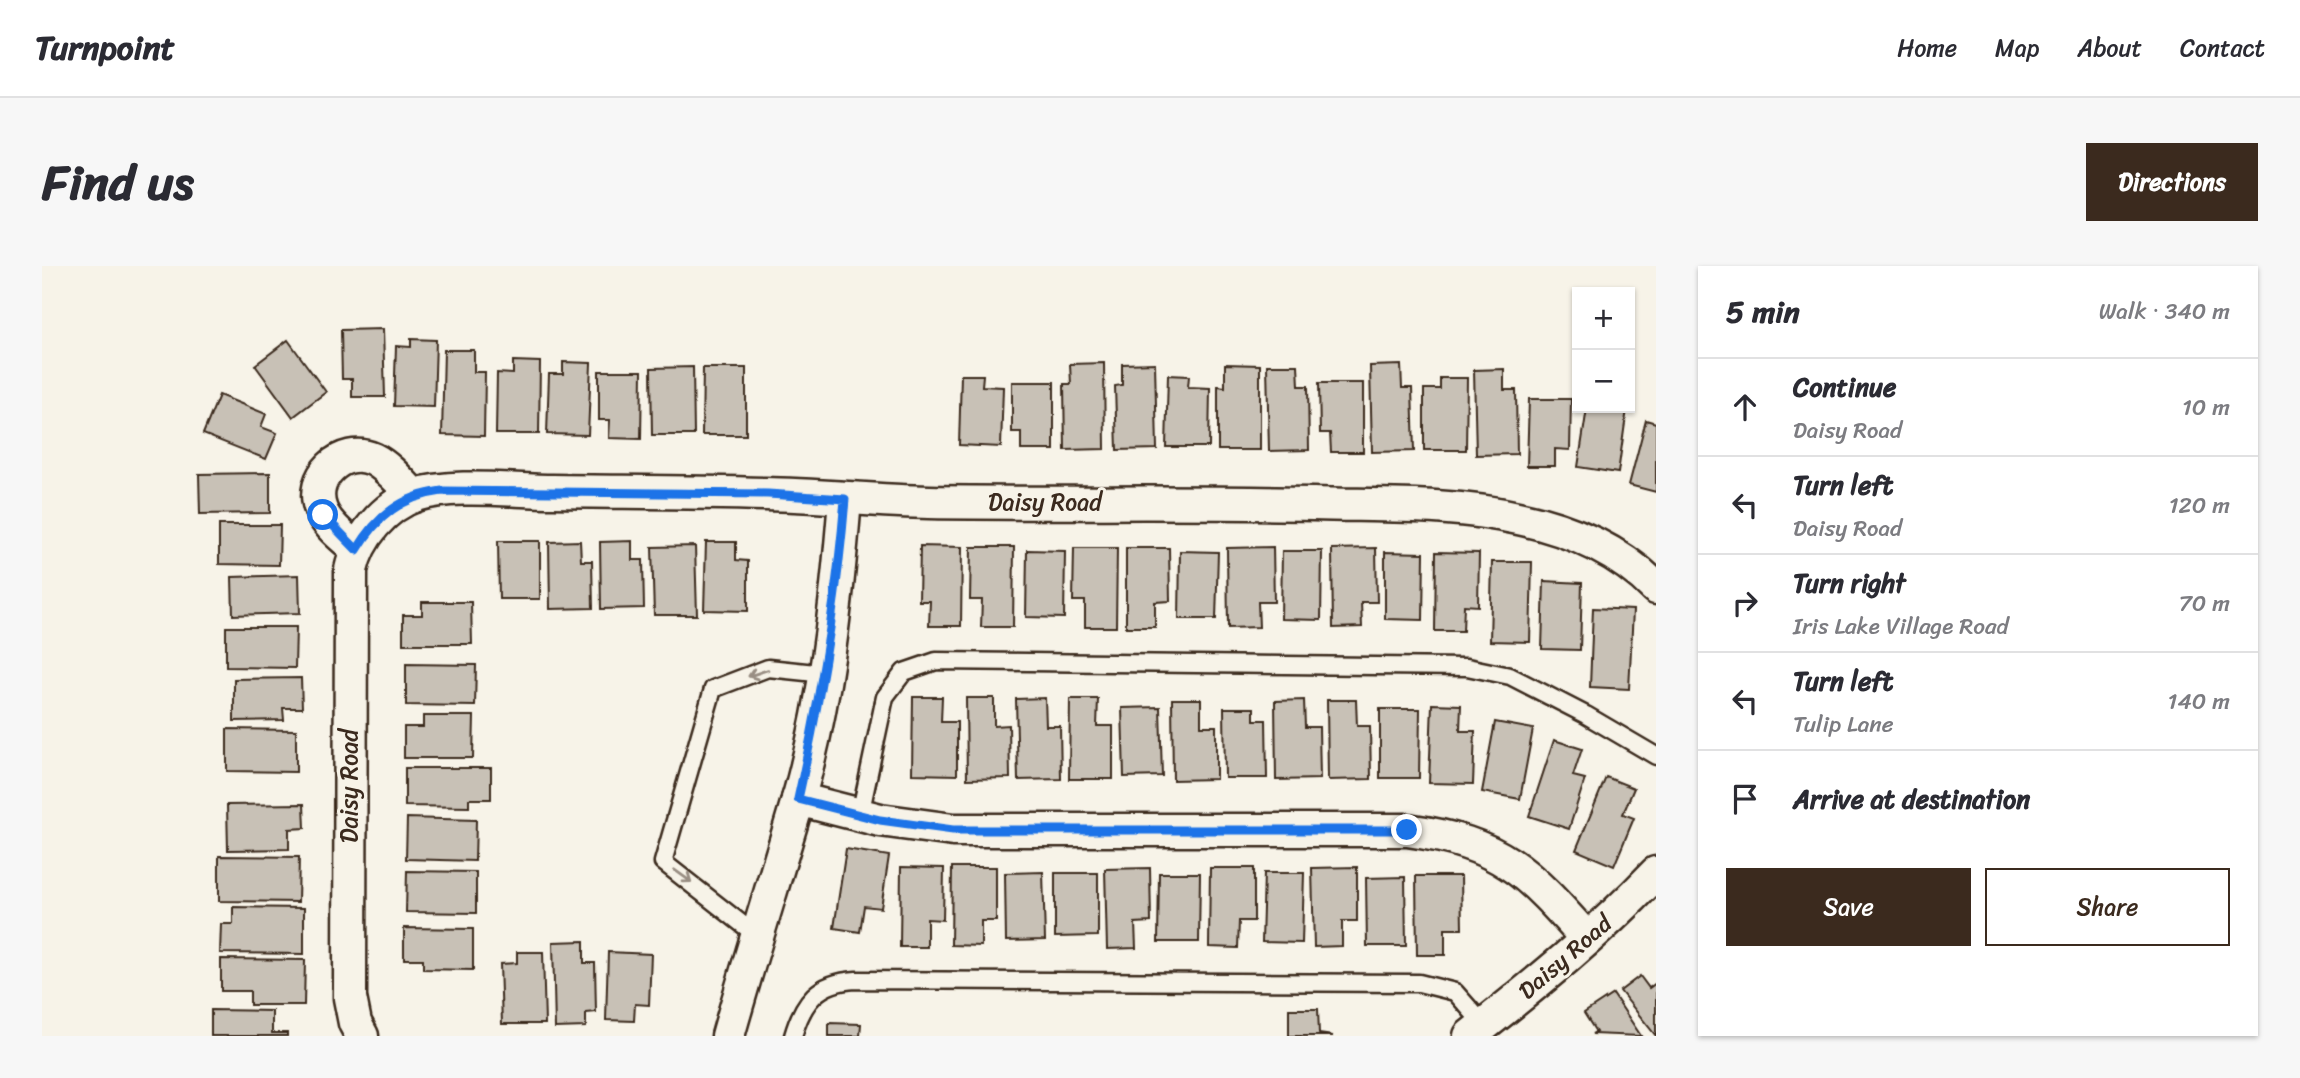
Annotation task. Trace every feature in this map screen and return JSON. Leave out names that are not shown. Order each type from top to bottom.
[{"type":"street","points":[[357,550],[327,521],[320,507],[320,483],[332,465],[352,456],[372,458],[414,496]]},
{"type":"street","name":"Daisy Road","points":[[354,1032],[350,998],[350,577],[357,550],[384,514],[414,496],[442,491],[529,491],[768,494],[845,499],[1167,501],[1439,507],[1520,518],[1588,541],[1623,559],[1656,588]]},
{"type":"street","points":[[728,1036],[798,799],[825,674],[838,584],[845,499]]},
{"type":"street","points":[[798,799],[860,815],[953,830],[1407,830],[1428,833],[1478,847],[1520,869],[1540,886],[1587,939]]},
{"type":"street","name":"Daisy Road","points":[[1477,1030],[1587,939],[1656,873]]},
{"type":"lane","points":[[860,815],[886,697],[904,672],[936,661],[1467,667],[1510,676],[1586,715],[1656,756]]},
{"type":"lane","points":[[756,935],[663,862],[713,689],[768,668],[825,674]]},
{"type":"lane","points":[[793,1036],[805,1003],[814,992],[840,981],[856,980],[1419,983],[1455,992],[1477,1030]]},
{"type":"building","points":[[383,329],[385,397],[352,397],[352,379],[342,379],[341,330]]},
{"type":"building","points":[[411,339],[436,340],[434,407],[394,406],[396,346],[411,347]]},
{"type":"building","points":[[288,340],[326,392],[293,417],[255,365]]},
{"type":"building","points":[[444,350],[474,350],[474,372],[485,372],[484,436],[442,435]]},
{"type":"building","points":[[513,361],[540,362],[539,434],[496,434],[497,373],[513,374]]},
{"type":"building","points":[[563,362],[591,363],[588,435],[547,434],[549,374],[563,374]]},
{"type":"building","points":[[1104,363],[1105,449],[1065,450],[1064,384],[1071,384],[1070,364]]},
{"type":"building","points":[[1155,363],[1157,449],[1117,450],[1115,386],[1122,385],[1122,364]]},
{"type":"building","points":[[1225,364],[1260,365],[1260,450],[1218,450],[1218,386],[1225,387]]},
{"type":"building","points":[[1267,365],[1298,365],[1299,386],[1308,386],[1309,450],[1269,451]]},
{"type":"building","points":[[1401,365],[1402,388],[1412,388],[1414,451],[1372,452],[1370,366]]},
{"type":"building","points":[[693,367],[694,435],[652,435],[651,368]]},
{"type":"building","points":[[703,368],[746,368],[746,435],[702,435]]},
{"type":"building","points":[[1504,369],[1504,390],[1516,390],[1517,454],[1476,455],[1474,370]]},
{"type":"building","points":[[599,371],[642,371],[641,439],[609,438],[610,420],[599,420]]},
{"type":"building","points":[[961,375],[983,375],[982,386],[1003,387],[1001,447],[959,445]]},
{"type":"building","points":[[1168,375],[1189,376],[1188,387],[1210,388],[1209,447],[1166,447]]},
{"type":"building","points":[[1440,378],[1467,378],[1466,450],[1424,450],[1424,389],[1440,389]]},
{"type":"building","points":[[1012,382],[1054,382],[1054,450],[1021,450],[1021,432],[1012,432]]},
{"type":"building","points":[[1319,383],[1363,383],[1363,452],[1331,452],[1330,433],[1320,433]]},
{"type":"building","points":[[219,395],[266,414],[261,427],[277,433],[266,459],[203,434]]},
{"type":"building","points":[[1529,399],[1571,399],[1570,450],[1555,449],[1555,466],[1527,466]]},
{"type":"building","points":[[1586,413],[1626,413],[1618,473],[1578,467]]},
{"type":"building","points":[[1646,420],[1656,423],[1656,492],[1629,485]]},
{"type":"building","points":[[270,473],[270,513],[200,514],[199,474]]},
{"type":"building","points":[[219,525],[280,525],[279,565],[219,564]]},
{"type":"building","points":[[498,541],[540,541],[540,599],[499,599]]},
{"type":"building","points":[[580,541],[581,561],[592,561],[593,608],[550,609],[549,542]]},
{"type":"building","points":[[632,541],[632,560],[643,560],[644,608],[601,609],[600,542]]},
{"type":"building","points":[[706,542],[736,542],[736,560],[748,561],[748,611],[704,610]]},
{"type":"building","points":[[695,546],[697,615],[654,615],[652,547]]},
{"type":"building","points":[[920,546],[962,547],[961,626],[929,626],[930,601],[919,601]]},
{"type":"building","points":[[971,547],[1014,547],[1013,627],[981,627],[982,600],[970,600]]},
{"type":"building","points":[[1273,547],[1274,602],[1258,602],[1259,627],[1228,628],[1227,548]]},
{"type":"building","points":[[1074,548],[1117,548],[1116,627],[1085,627],[1085,601],[1073,601]]},
{"type":"building","points":[[1126,548],[1169,548],[1170,601],[1155,602],[1155,627],[1126,627]]},
{"type":"building","points":[[1376,548],[1377,602],[1361,602],[1362,627],[1333,628],[1332,549]]},
{"type":"building","points":[[1027,550],[1065,551],[1064,618],[1026,617]]},
{"type":"building","points":[[1180,551],[1218,552],[1216,619],[1179,619]]},
{"type":"building","points":[[1282,551],[1322,551],[1321,620],[1281,619]]},
{"type":"building","points":[[1385,552],[1424,553],[1423,620],[1385,619]]},
{"type":"building","points":[[1436,552],[1479,553],[1478,606],[1464,605],[1463,631],[1435,631]]},
{"type":"building","points":[[1492,562],[1532,562],[1530,642],[1490,641]]},
{"type":"building","points":[[299,575],[300,613],[233,615],[232,577]]},
{"type":"building","points":[[1544,581],[1582,583],[1580,650],[1542,649]]},
{"type":"building","points":[[422,602],[471,602],[472,644],[403,644],[403,615],[422,615]]},
{"type":"building","points":[[1593,608],[1633,610],[1629,689],[1590,687]]},
{"type":"building","points":[[226,627],[296,627],[295,668],[226,667]]},
{"type":"building","points":[[406,664],[476,665],[475,706],[406,705]]},
{"type":"building","points":[[301,678],[302,708],[283,708],[284,720],[234,721],[234,679]]},
{"type":"building","points":[[913,697],[942,697],[941,722],[957,722],[957,775],[912,774]]},
{"type":"building","points":[[966,698],[994,698],[994,726],[1009,725],[1010,778],[967,779]]},
{"type":"building","points":[[1045,698],[1046,726],[1060,726],[1061,779],[1018,780],[1016,699]]},
{"type":"building","points":[[1070,699],[1098,699],[1097,726],[1113,726],[1113,779],[1069,779]]},
{"type":"building","points":[[1172,699],[1201,699],[1201,726],[1216,726],[1216,779],[1173,780]]},
{"type":"building","points":[[1304,700],[1305,727],[1319,727],[1320,779],[1276,780],[1275,701]]},
{"type":"building","points":[[1327,700],[1356,700],[1357,726],[1370,726],[1371,779],[1328,780]]},
{"type":"building","points":[[1432,704],[1461,705],[1460,731],[1475,731],[1473,784],[1429,783]]},
{"type":"building","points":[[1160,707],[1162,776],[1124,777],[1122,708]]},
{"type":"building","points":[[1224,708],[1254,708],[1254,720],[1266,720],[1267,778],[1225,778]]},
{"type":"building","points":[[1380,709],[1420,709],[1419,778],[1380,778]]},
{"type":"building","points":[[423,716],[474,716],[473,758],[404,758],[404,727],[423,727]]},
{"type":"building","points":[[1495,722],[1533,729],[1520,799],[1482,792]]},
{"type":"building","points":[[227,729],[296,730],[296,772],[227,771]]},
{"type":"building","points":[[1554,740],[1582,749],[1573,776],[1585,779],[1569,829],[1529,816]]},
{"type":"building","points":[[405,768],[491,768],[491,799],[469,799],[469,807],[405,806]]},
{"type":"building","points":[[1606,777],[1634,788],[1623,814],[1634,818],[1614,866],[1576,850]]},
{"type":"building","points":[[304,804],[305,828],[289,829],[289,849],[228,850],[227,805]]},
{"type":"building","points":[[407,818],[476,820],[475,861],[406,859]]},
{"type":"building","points":[[846,849],[889,856],[881,908],[864,906],[860,932],[834,928]]},
{"type":"building","points":[[219,856],[299,857],[298,902],[219,901]]},
{"type":"building","points":[[901,867],[944,868],[943,920],[927,919],[927,947],[900,947]]},
{"type":"building","points":[[952,867],[996,867],[996,921],[981,921],[981,946],[951,945]]},
{"type":"building","points":[[1357,867],[1357,921],[1342,921],[1342,946],[1314,947],[1312,868]]},
{"type":"building","points":[[1150,868],[1151,922],[1135,923],[1136,948],[1107,949],[1105,869]]},
{"type":"building","points":[[1210,868],[1254,868],[1254,921],[1239,921],[1238,948],[1209,947]]},
{"type":"building","points":[[407,871],[476,872],[476,913],[406,912]]},
{"type":"building","points":[[1043,872],[1045,940],[1006,941],[1005,873]]},
{"type":"building","points":[[1055,873],[1098,873],[1098,936],[1055,937]]},
{"type":"building","points":[[1159,873],[1200,873],[1199,942],[1158,942]]},
{"type":"building","points":[[1264,873],[1304,873],[1302,943],[1262,942]]},
{"type":"building","points":[[1416,876],[1461,876],[1462,929],[1445,929],[1445,955],[1417,955]]},
{"type":"building","points":[[1405,877],[1406,946],[1367,946],[1366,878]]},
{"type":"building","points":[[233,907],[304,908],[304,954],[220,953],[221,924],[233,924]]},
{"type":"building","points":[[404,928],[473,929],[473,970],[423,969],[423,959],[404,959]]},
{"type":"building","points":[[584,941],[584,963],[595,963],[596,1012],[586,1013],[586,1027],[555,1028],[553,942]]},
{"type":"building","points":[[517,952],[543,952],[545,1024],[502,1024],[500,964],[517,963]]},
{"type":"building","points":[[608,952],[651,954],[649,1005],[635,1004],[634,1021],[606,1020]]},
{"type":"building","points":[[221,959],[305,960],[304,1005],[250,1005],[250,991],[221,991]]},
{"type":"building","points":[[1640,976],[1649,988],[1656,983],[1656,1036],[1620,991]]},
{"type":"building","points":[[1613,994],[1641,1036],[1592,1034],[1596,1032],[1584,1013]]},
{"type":"building","points":[[1289,1009],[1318,1009],[1319,1034],[1333,1036],[1289,1036]]},
{"type":"building","points":[[211,1010],[272,1011],[272,1033],[287,1033],[287,1036],[211,1036]]},
{"type":"building","points":[[829,1023],[861,1024],[860,1036],[829,1036]]},
{"type":"route","points":[[323,515],[357,550],[384,514],[414,496],[442,491],[768,494],[845,499],[838,584],[825,674],[798,799],[880,820],[953,830],[1407,830]]}]
